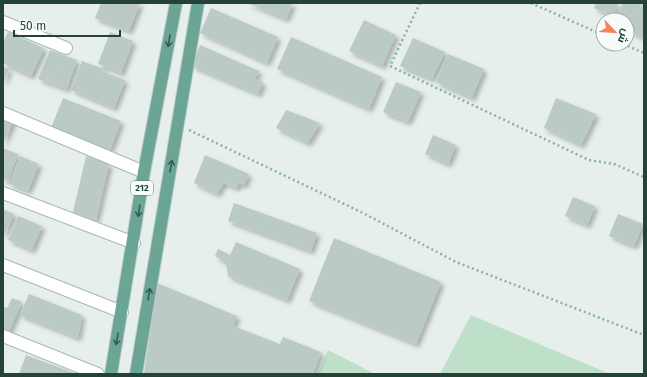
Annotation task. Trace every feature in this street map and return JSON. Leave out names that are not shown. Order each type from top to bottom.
[{"type":"main road","name":"212","points":[[111,374],[134,243],[144,172],[176,3]]},
{"type":"main road","name":"212","points":[[136,374],[198,3]]},
{"type":"street","points":[[3,22],[66,48]]},
{"type":"street","points":[[3,113],[144,172]]},
{"type":"street","points":[[3,193],[134,243]]},
{"type":"street","points":[[3,265],[122,312]]},
{"type":"street","points":[[3,336],[98,374]]},
{"type":"path","points":[[420,3],[390,66],[588,160],[614,164],[644,177]]},
{"type":"path","points":[[531,3],[595,31]]},
{"type":"path","points":[[178,125],[363,213],[456,262],[644,335]]},
{"type":"green space","points":[[471,315],[610,374],[440,374]]},
{"type":"green space","points":[[328,350],[375,374],[318,374]]},
{"type":"building","points":[[101,3],[140,3],[129,31],[95,18]]},
{"type":"building","points":[[247,3],[293,3],[286,19]]},
{"type":"building","points":[[596,3],[619,3],[614,12],[603,12],[594,8]]},
{"type":"building","points":[[623,3],[642,3],[635,18],[635,12],[618,12]]},
{"type":"building","points":[[644,3],[644,38],[635,34],[635,19]]},
{"type":"building","points":[[211,8],[278,37],[267,63],[200,33]]},
{"type":"building","points":[[364,20],[396,35],[382,66],[349,51]]},
{"type":"building","points":[[8,32],[44,48],[31,76],[3,63],[3,42]]},
{"type":"building","points":[[110,32],[133,41],[121,73],[98,64]]},
{"type":"building","points":[[291,37],[382,77],[369,109],[277,69]]},
{"type":"building","points":[[413,38],[445,52],[432,79],[400,66]]},
{"type":"building","points":[[200,45],[259,71],[255,79],[263,82],[258,94],[192,66]]},
{"type":"building","points":[[50,50],[77,60],[67,89],[52,84],[59,62],[51,84],[38,79]]},
{"type":"building","points":[[448,54],[484,69],[472,98],[436,82]]},
{"type":"building","points":[[82,61],[104,69],[101,79],[104,72],[125,80],[114,108],[71,90]]},
{"type":"building","points":[[3,67],[9,69],[3,84]]},
{"type":"building","points":[[396,82],[421,92],[408,122],[383,112]]},
{"type":"building","points":[[63,98],[121,121],[110,150],[51,128]]},
{"type":"building","points":[[556,98],[596,114],[581,145],[544,128]]},
{"type":"building","points":[[286,110],[320,123],[308,143],[276,128]]},
{"type":"building","points":[[3,114],[14,119],[3,144]]},
{"type":"building","points":[[433,135],[456,145],[448,164],[425,154]]},
{"type":"building","points":[[3,148],[18,154],[8,181],[3,179]]},
{"type":"building","points":[[205,155],[249,174],[244,185],[239,183],[236,188],[224,183],[217,194],[194,183]]},
{"type":"building","points":[[20,156],[39,164],[28,191],[9,184]]},
{"type":"building","points":[[86,156],[109,164],[96,220],[73,212]]},
{"type":"building","points":[[573,197],[595,206],[587,225],[565,216]]},
{"type":"building","points":[[234,203],[317,233],[311,251],[228,221]]},
{"type":"building","points":[[3,209],[14,214],[4,236],[3,236]]},
{"type":"building","points":[[618,214],[643,224],[634,246],[609,236]]},
{"type":"building","points":[[18,216],[42,226],[32,250],[8,240]]},
{"type":"building","points":[[334,238],[441,282],[416,344],[309,301]]},
{"type":"building","points":[[236,242],[300,269],[287,300],[228,276],[226,263],[215,256],[218,249],[230,255]]},
{"type":"building","points":[[157,283],[237,316],[233,326],[280,344],[283,337],[321,352],[313,374],[144,374]]},
{"type":"building","points":[[29,294],[82,315],[78,338],[20,315]]},
{"type":"building","points":[[12,298],[22,302],[7,336],[3,335],[3,306],[7,308]]},
{"type":"building","points":[[26,355],[77,374],[19,374]]}]
